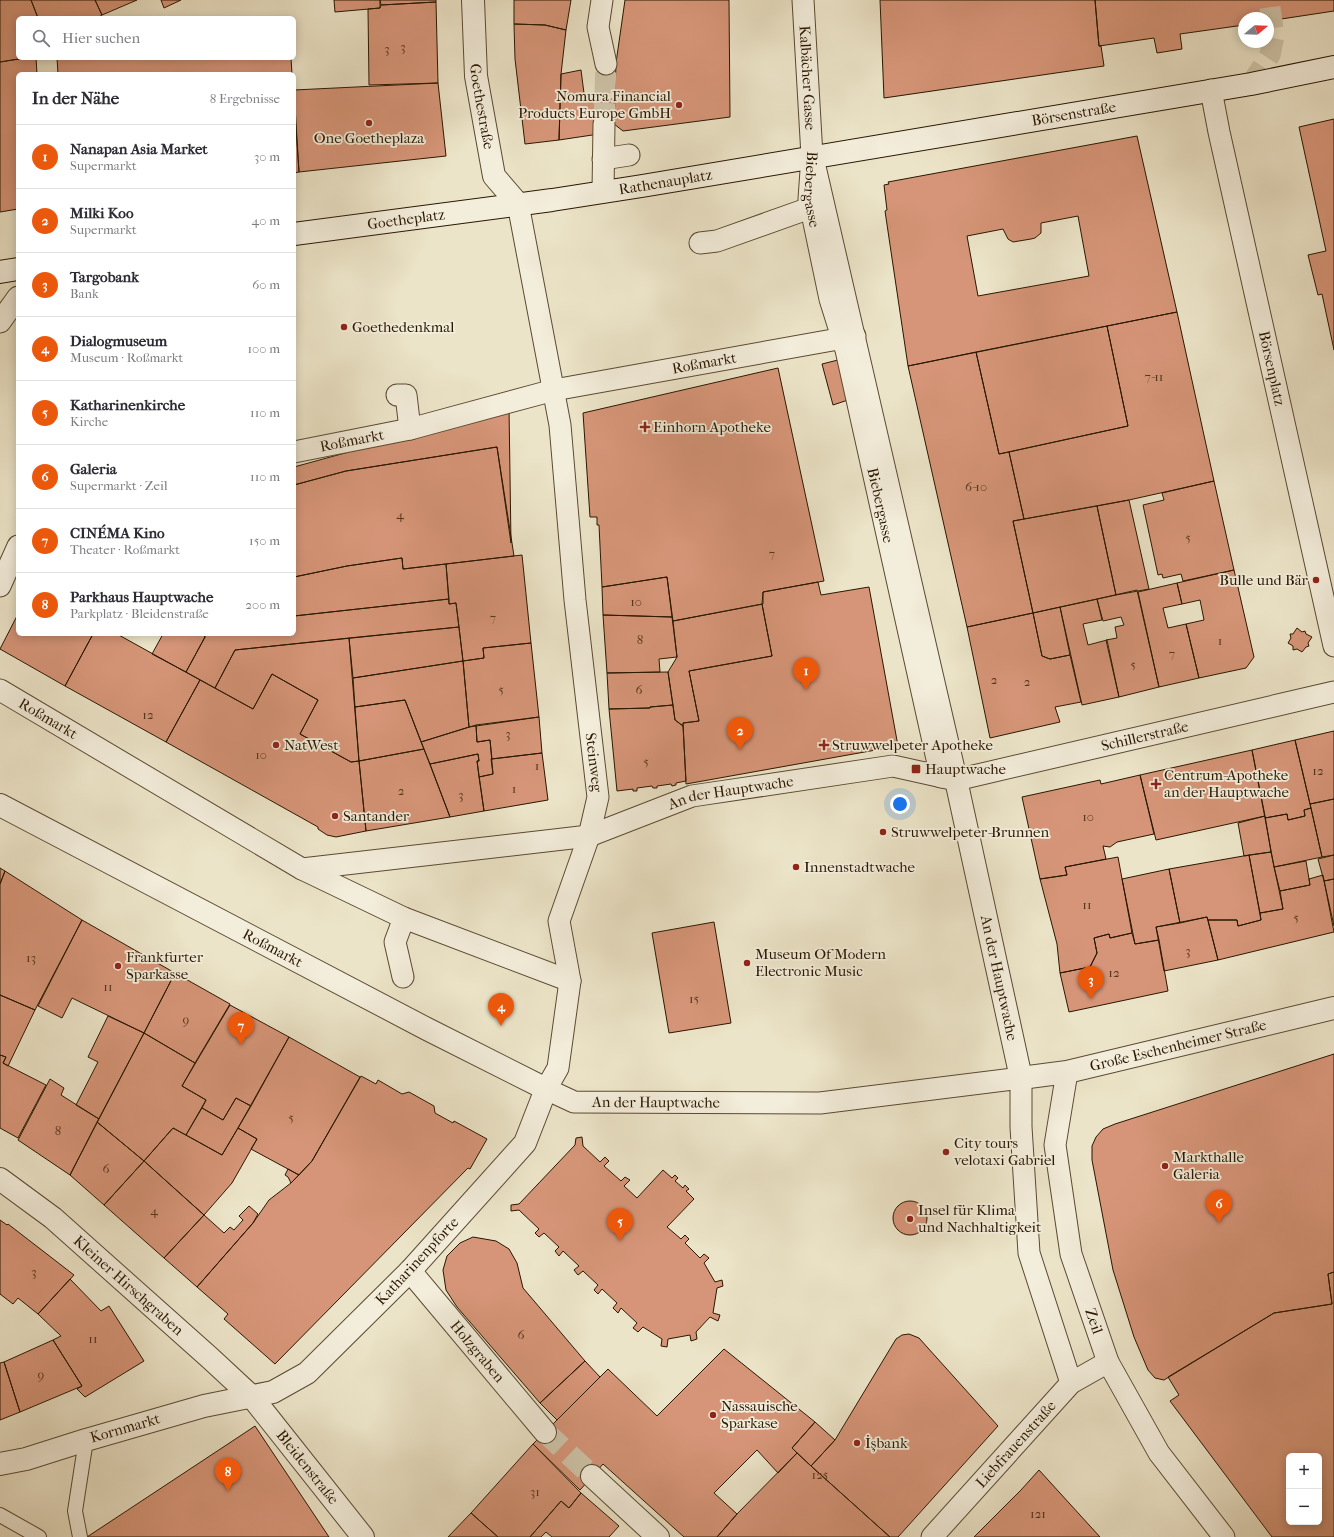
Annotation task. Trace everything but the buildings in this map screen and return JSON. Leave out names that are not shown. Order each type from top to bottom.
[{"type":"street","name":"Goethestraße","points":[[473,0],[476,76],[494,176],[518,204]]},
{"type":"street","points":[[602,0],[598,27],[606,64]]},
{"type":"street","name":"Kalbächer Gasse","points":[[803,0],[812,156]]},
{"type":"street","name":"Börsenstraße","points":[[812,156],[1211,90],[1334,67]]},
{"type":"street","name":"Börsenplatz","points":[[1211,90],[1334,646]]},
{"type":"street","points":[[603,192],[604,124]]},
{"type":"street","points":[[603,159],[630,155]]},
{"type":"street","name":"Rathenauplatz","points":[[518,204],[603,192],[812,156]]},
{"type":"street","name":"Biebergasse","points":[[812,156],[817,207],[843,296],[848,338],[948,778]]},
{"type":"street","name":"Goetheplatz","points":[[296,234],[518,204]]},
{"type":"street","points":[[518,204],[554,390]]},
{"type":"street","points":[[700,243],[717,241],[817,207]]},
{"type":"street","points":[[0,322],[16,300]]},
{"type":"street","name":"Roßmarkt","points":[[296,452],[410,429],[554,390],[848,338]]},
{"type":"street","name":"Steinweg","points":[[546,1089],[558,1068],[570,981],[559,921],[589,836],[598,797],[575,600],[560,425],[554,390]]},
{"type":"street","points":[[397,395],[406,394],[410,429]]},
{"type":"street","points":[[0,586],[16,550]]},
{"type":"street","name":"Roßmarkt","points":[[0,690],[302,869],[404,918],[570,981]]},
{"type":"street","name":"Schillerstraße","points":[[948,778],[1334,692]]},
{"type":"street","name":"An der Hauptwache","points":[[546,1089],[574,1102],[820,1103],[1021,1078],[948,778],[893,766],[692,796],[589,836]]},
{"type":"street","name":"Roßmarkt","points":[[0,805],[426,1029],[546,1089]]},
{"type":"street","points":[[302,869],[589,836]]},
{"type":"street","points":[[403,977],[395,942],[404,918]]},
{"type":"street","name":"Große Eschenheimer Straße","points":[[1021,1078],[1067,1072],[1334,1008]]},
{"type":"street","name":"Zeil","points":[[1067,1072],[1055,1145],[1071,1254],[1108,1362],[1159,1453],[1224,1537]]},
{"type":"street","points":[[1021,1078],[1021,1127],[1029,1254],[1071,1383]]},
{"type":"street","name":"Katharinenpforte","points":[[252,1397],[273,1392],[306,1372],[410,1270],[525,1143],[546,1089]]},
{"type":"street","name":"Kleiner Hirschgraben","points":[[0,1179],[53,1218],[252,1397]]},
{"type":"street","name":"Holzgraben","points":[[410,1270],[545,1432]]},
{"type":"street","name":"Liebfrauenstraße","points":[[932,1537],[1071,1383],[1108,1362]]},
{"type":"street","name":"Kornmarkt","points":[[0,1464],[26,1459],[204,1406],[252,1397]]},
{"type":"street","name":"Bleidenstraße","points":[[252,1397],[363,1537]]},
{"type":"street","points":[[592,1476],[658,1537]]},
{"type":"lane","points":[[80,1537],[75,1511],[86,1440]]},
{"type":"lane","points":[[0,1515],[39,1537]]},
{"type":"tunnel","points":[[1251,84],[1270,55],[1274,36],[1269,0]]},
{"type":"tunnel","points":[[604,124],[606,64]]},
{"type":"tunnel","points":[[545,1432],[592,1476]]},
{"type":"place","name":"Nomura Financial Products Europe GmbH","points":[[679,105]]},
{"type":"place","name":"One Goetheplaza","points":[[369,123]]},
{"type":"place","name":"Goethedenkmal","points":[[344,327]]},
{"type":"place","name":"Einhorn Apotheke","points":[[645,427]]},
{"type":"place","name":"Bulle und Bär","points":[[1316,580]]},
{"type":"place","name":"Nanapan Asia Market","points":[[806,690]]},
{"type":"place","name":"NatWest","points":[[276,745]]},
{"type":"place","name":"Struwwelpeter Apotheke","points":[[824,745]]},
{"type":"place","name":"Milki Koo","points":[[740,750]]},
{"type":"place","name":"Hauptwache","points":[[916,769]]},
{"type":"place","name":"Centrum-Apotheke an der Hauptwache","points":[[1156,784]]},
{"type":"place","name":"Santander","points":[[335,816]]},
{"type":"place","name":"Struwwelpeter-Brunnen","points":[[883,832]]},
{"type":"place","name":"Innenstadtwache","points":[[796,867]]},
{"type":"place","name":"Museum Of Modern Electronic Music","points":[[747,963]]},
{"type":"place","name":"Frankfurter Sparkasse","points":[[118,966]]},
{"type":"place","name":"Targobank","points":[[1091,999]]},
{"type":"place","name":"Dialogmuseum","points":[[501,1026]]},
{"type":"place","name":"CINÉMA Kino","points":[[241,1045]]},
{"type":"place","name":"City tours velotaxi Gabriel","points":[[946,1152]]},
{"type":"place","name":"Markthalle Galeria","points":[[1165,1166]]},
{"type":"place","name":"Insel für Klima und Nachhaltigkeit","points":[[910,1219]]},
{"type":"place","name":"Galeria","points":[[1219,1223]]},
{"type":"place","name":"Katharinenkirche","points":[[620,1241]]},
{"type":"place","name":"Nassauische Sparkase","points":[[713,1415]]},
{"type":"place","name":"İşbank","points":[[857,1443]]},
{"type":"place","name":"Parkhaus Hauptwache","points":[[228,1491]]}]
